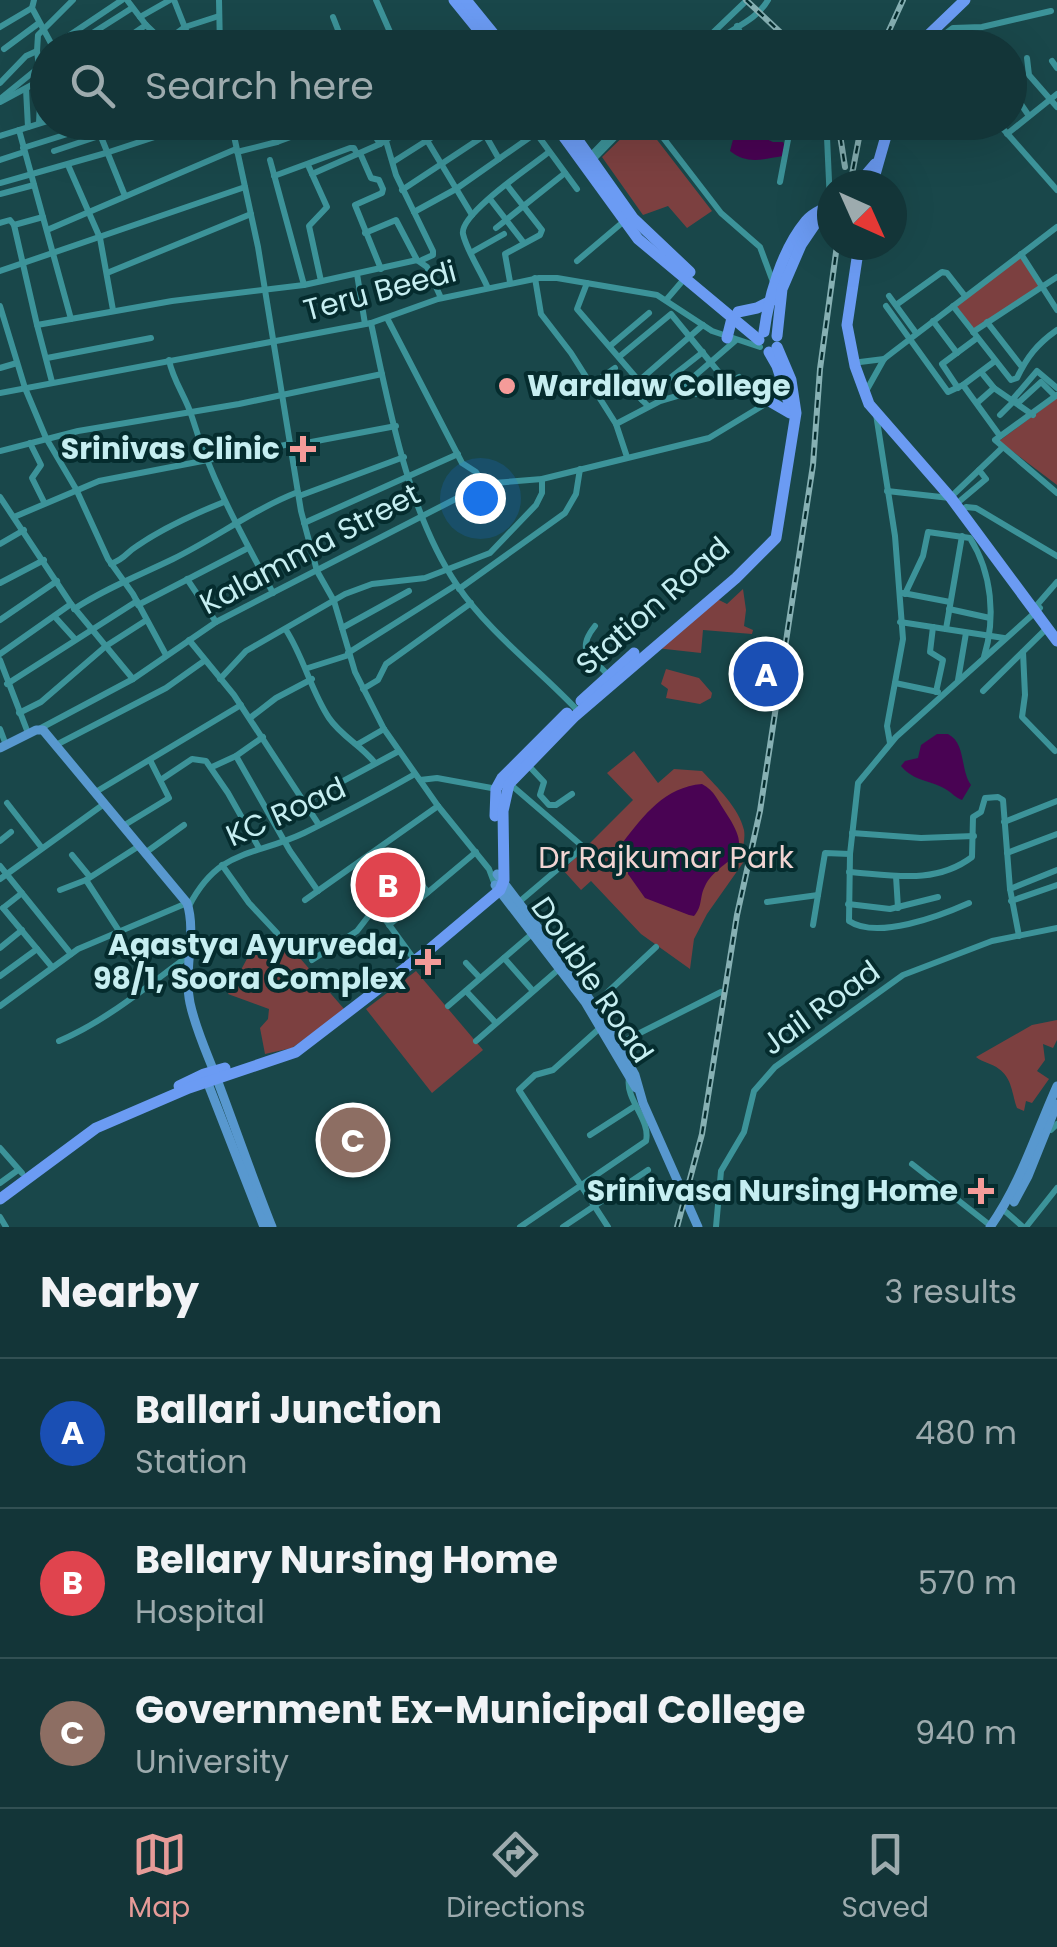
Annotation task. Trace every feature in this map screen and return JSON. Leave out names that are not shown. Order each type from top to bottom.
[{"type":"highway","points":[[454,0],[478,30]]},
{"type":"highway","points":[[466,0],[490,30]]},
{"type":"highway","points":[[923,30],[955,0]]},
{"type":"highway","points":[[934,30],[965,0]]},
{"type":"highway","points":[[569,140],[639,225],[739,316]]},
{"type":"highway","points":[[575,140],[623,222],[638,239],[768,339]]},
{"type":"highway","points":[[878,170],[889,140]]},
{"type":"highway","points":[[878,170],[885,156]]},
{"type":"highway","points":[[768,339],[775,290],[792,242],[817,210]]},
{"type":"highway","points":[[768,339],[792,262],[817,223]]},
{"type":"highway","points":[[859,260],[847,325],[869,400],[959,502]]},
{"type":"highway","points":[[860,260],[853,322],[869,400],[959,502],[1057,641]]},
{"type":"highway","points":[[732,339],[739,316],[757,308],[775,290]]},
{"type":"highway","name":"Station Road","points":[[504,788],[512,768],[770,541],[781,524],[796,414],[768,339]]},
{"type":"highway","name":"Station Road","points":[[577,709],[608,676],[770,541],[790,412],[789,390]]},
{"type":"highway","points":[[771,402],[790,412]]},
{"type":"highway","points":[[0,1199],[96,1128],[216,1074],[280,1059],[310,1043],[420,955],[497,880],[504,788],[577,709]]},
{"type":"highway","points":[[216,1074],[256,1066]]},
{"type":"highway","points":[[0,1191],[20,1172],[93,1123],[188,1086]]},
{"type":"main road","points":[[3,746],[28,733],[50,738],[188,905],[188,993],[205,1056],[216,1074],[272,1227]]},
{"type":"main road","name":"Double Road","points":[[497,880],[520,902],[594,1005],[638,1090]]},
{"type":"main road","name":"Double Road","points":[[497,880],[618,1044],[638,1090]]},
{"type":"main road","points":[[216,1074],[264,1227]]},
{"type":"main road","points":[[992,1226],[1051,1128],[1057,1086]]},
{"type":"main road","points":[[638,1090],[698,1227]]},
{"type":"main road","points":[[992,1226],[1006,1212],[1028,1176],[1051,1128],[1057,1104]]},
{"type":"street","points":[[32,30],[74,0]]},
{"type":"street","points":[[140,18],[172,0],[187,30]]},
{"type":"street","points":[[219,30],[220,0]]},
{"type":"street","points":[[376,0],[389,30]]},
{"type":"street","points":[[716,30],[747,0]]},
{"type":"street","points":[[731,30],[756,16],[768,0]]},
{"type":"street","points":[[129,2],[152,30]]},
{"type":"street","points":[[81,30],[129,2]]},
{"type":"street","points":[[92,30],[129,2]]},
{"type":"street","points":[[0,27],[32,3],[43,30]]},
{"type":"street","points":[[950,30],[1051,11]]},
{"type":"street","points":[[183,30],[219,16]]},
{"type":"street","points":[[333,16],[338,30]]},
{"type":"street","points":[[39,30],[40,25]]},
{"type":"street","points":[[139,30],[146,25]]},
{"type":"street","points":[[736,26],[738,30]]},
{"type":"street","points":[[4,48],[30,31]]},
{"type":"street","points":[[0,83],[30,54]]},
{"type":"street","points":[[1027,58],[1029,75],[1054,96],[1057,107]]},
{"type":"street","points":[[0,100],[30,74]]},
{"type":"street","points":[[0,100],[30,86]]},
{"type":"street","points":[[2,132],[28,127],[26,88]]},
{"type":"street","points":[[1027,113],[1029,116],[1054,96]]},
{"type":"street","points":[[19,130],[71,319]]},
{"type":"street","points":[[0,160],[51,140]]},
{"type":"street","points":[[54,152],[86,140]]},
{"type":"street","points":[[102,140],[125,196]]},
{"type":"street","points":[[0,182],[147,140]]},
{"type":"street","points":[[235,140],[251,214],[298,494],[317,571],[334,601],[349,654],[384,730],[497,880]]},
{"type":"street","points":[[47,230],[237,151],[282,140]]},
{"type":"street","points":[[312,174],[386,140]]},
{"type":"street","points":[[393,162],[431,140]]},
{"type":"street","points":[[402,190],[480,140]]},
{"type":"street","points":[[488,140],[499,158]]},
{"type":"street","points":[[414,212],[456,189],[527,140]]},
{"type":"street","points":[[541,140],[577,189]]},
{"type":"street","points":[[588,162],[609,140]]},
{"type":"street","points":[[665,140],[721,213],[760,247],[775,290]]},
{"type":"street","points":[[780,182],[788,140]]},
{"type":"street","points":[[827,140],[828,170]]},
{"type":"street","points":[[1013,140],[1056,186]]},
{"type":"street","points":[[37,325],[113,310],[304,285],[433,255],[383,142]]},
{"type":"street","points":[[428,142],[472,214]]},
{"type":"street","points":[[274,176],[354,148],[371,178],[379,180],[383,189],[355,205],[381,269]]},
{"type":"street","points":[[488,286],[463,233],[472,214],[550,152]]},
{"type":"street","points":[[270,160],[304,285]]},
{"type":"street","points":[[68,164],[100,238],[113,310]]},
{"type":"street","points":[[308,165],[327,207],[310,222],[309,232],[321,281]]},
{"type":"street","points":[[496,228],[565,173]]},
{"type":"street","points":[[0,194],[34,185]]},
{"type":"street","points":[[0,271],[245,186]]},
{"type":"street","points":[[506,186],[542,230],[504,256],[510,282]]},
{"type":"street","points":[[490,199],[524,243]]},
{"type":"street","points":[[107,272],[251,214]]},
{"type":"street","points":[[14,225],[44,218]]},
{"type":"street","points":[[0,223],[10,220],[14,225],[52,382]]},
{"type":"street","points":[[365,233],[396,220],[441,298]]},
{"type":"street","points":[[577,261],[623,222]]},
{"type":"street","points":[[860,362],[884,359],[1054,230],[1057,240]]},
{"type":"street","points":[[291,238],[309,232]]},
{"type":"street","points":[[472,252],[504,234]]},
{"type":"street","points":[[1021,254],[1057,310]]},
{"type":"street","points":[[896,305],[942,272],[965,296]]},
{"type":"street","points":[[357,274],[408,474],[422,516],[447,568],[471,603],[577,709]]},
{"type":"street","points":[[667,299],[686,276]]},
{"type":"street","points":[[1000,436],[942,364],[987,322],[1057,277]]},
{"type":"street","points":[[535,278],[541,314],[616,424],[627,458]]},
{"type":"street","name":"Teru Beedi","points":[[0,393],[368,323],[441,298],[535,278],[588,282],[667,299],[703,325],[732,339],[768,339]]},
{"type":"street","points":[[588,282],[577,309],[638,381]]},
{"type":"street","points":[[889,296],[916,333]]},
{"type":"street","points":[[0,306],[25,388],[46,438],[76,489],[111,564],[166,655]]},
{"type":"street","points":[[886,306],[945,390],[960,387],[995,361]]},
{"type":"street","points":[[953,306],[1011,380],[1017,378],[1036,346],[1057,330]]},
{"type":"street","points":[[619,357],[678,307]]},
{"type":"street","points":[[610,346],[648,313]]},
{"type":"street","points":[[671,314],[721,377],[696,394]]},
{"type":"street","points":[[386,318],[464,466],[476,472],[484,485]]},
{"type":"street","points":[[933,321],[956,352]]},
{"type":"street","points":[[987,322],[1022,368]]},
{"type":"street","points":[[645,403],[632,389],[703,325]]},
{"type":"street","points":[[47,358],[152,338]]},
{"type":"street","points":[[680,394],[682,386],[712,362],[732,339]]},
{"type":"street","points":[[616,424],[703,352]]},
{"type":"street","points":[[884,359],[869,400],[901,592],[903,638],[887,732],[891,744]]},
{"type":"street","points":[[168,360],[224,502],[273,592]]},
{"type":"street","points":[[0,368],[17,363]]},
{"type":"street","points":[[591,386],[615,368]]},
{"type":"street","points":[[981,372],[994,388],[1033,414]]},
{"type":"street","points":[[0,451],[46,438],[382,374]]},
{"type":"street","points":[[645,403],[680,394],[708,395],[739,377]]},
{"type":"street","points":[[1000,414],[1041,382],[1056,393],[994,442],[1057,493]]},
{"type":"street","points":[[977,403],[994,388]]},
{"type":"street","name":"Kalamma Street","points":[[50,738],[216,622],[484,485],[542,480],[709,438],[789,390]]},
{"type":"street","points":[[14,516],[76,489],[205,459],[396,426]]},
{"type":"street","points":[[30,442],[41,465],[32,480],[44,502]]},
{"type":"street","points":[[959,502],[979,470],[1001,449]]},
{"type":"street","points":[[304,523],[458,454]]},
{"type":"street","points":[[28,733],[0,657],[55,616],[173,559],[275,501],[404,457]]},
{"type":"street","points":[[308,668],[349,654],[565,514],[576,494],[580,469]]},
{"type":"street","points":[[220,679],[246,651],[363,586],[425,578],[475,561],[494,549],[536,504],[542,493],[542,480]]},
{"type":"street","points":[[887,491],[976,508],[1057,556]]},
{"type":"street","points":[[0,497],[73,606],[132,679]]},
{"type":"street","points":[[111,564],[178,522],[224,502]]},
{"type":"street","points":[[0,544],[24,530]]},
{"type":"street","points":[[901,592],[923,556],[928,532],[972,541],[984,567],[990,618],[990,637],[983,658]]},
{"type":"street","points":[[946,629],[962,536]]},
{"type":"street","points":[[8,684],[74,638],[248,548]]},
{"type":"street","points":[[0,584],[44,560]]},
{"type":"street","points":[[187,579],[216,622]]},
{"type":"street","points":[[0,620],[57,581]]},
{"type":"street","points":[[969,903],[925,919],[876,928],[852,924],[848,916],[849,872],[858,783],[940,692],[958,682],[1037,608],[1057,582]]},
{"type":"street","points":[[342,628],[409,592]]},
{"type":"street","points":[[901,592],[990,618]]},
{"type":"street","points":[[363,689],[378,680],[386,664],[471,603]]},
{"type":"street","points":[[55,616],[74,638]]},
{"type":"street","points":[[19,713],[40,702],[106,646],[145,621]]},
{"type":"street","points":[[900,622],[1005,638]]},
{"type":"street","points":[[595,626],[585,638],[585,648],[608,676]]},
{"type":"street","points":[[933,627],[930,652],[943,660],[940,692]]},
{"type":"street","points":[[983,691],[1052,629]]},
{"type":"street","points":[[286,630],[332,722],[375,763]]},
{"type":"street","points":[[958,682],[966,633]]},
{"type":"street","points":[[189,640],[241,705],[319,825]]},
{"type":"street","points":[[1023,652],[1022,717],[1054,751]]},
{"type":"street","points":[[50,738],[156,693],[204,661]]},
{"type":"street","points":[[250,718],[276,698],[312,679]]},
{"type":"street","points":[[895,683],[940,692]]},
{"type":"street","points":[[94,793],[241,705]]},
{"type":"street","points":[[0,729],[3,746]]},
{"type":"street","points":[[358,744],[384,730]]},
{"type":"street","points":[[212,767],[263,737]]},
{"type":"street","points":[[306,801],[399,751]]},
{"type":"street","points":[[236,756],[318,891]]},
{"type":"street","points":[[162,779],[192,759],[206,761],[259,848]]},
{"type":"street","points":[[123,826],[166,802],[169,794],[150,760]]},
{"type":"street","points":[[527,764],[544,782],[540,795],[549,805],[556,805],[572,794]]},
{"type":"street","points":[[418,777],[504,788],[580,845],[578,852],[520,902]]},
{"type":"street","name":"KC Road","points":[[188,905],[202,882],[222,865],[285,841],[418,777]]},
{"type":"street","points":[[849,872],[916,877],[949,871],[972,858],[973,817],[981,812],[986,797],[1002,798],[1011,901],[1019,936]]},
{"type":"street","points":[[1004,822],[1057,801]]},
{"type":"street","points":[[7,803],[42,848]]},
{"type":"street","points":[[3,877],[104,804]]},
{"type":"street","points":[[305,900],[438,806]]},
{"type":"street","points":[[60,890],[184,825]]},
{"type":"street","points":[[0,841],[11,832]]},
{"type":"street","points":[[852,832],[920,838],[974,836]]},
{"type":"street","points":[[1006,853],[1057,834]]},
{"type":"street","points":[[388,924],[476,852]]},
{"type":"street","points":[[813,925],[825,853],[850,854]]},
{"type":"street","points":[[72,855],[119,931]]},
{"type":"street","points":[[222,865],[277,933]]},
{"type":"street","points":[[0,866],[3,877],[22,893],[72,954]]},
{"type":"street","points":[[420,955],[363,902],[363,896],[400,866],[408,868],[428,892]]},
{"type":"street","points":[[1010,889],[1057,870]]},
{"type":"street","points":[[896,876],[898,908]]},
{"type":"street","points":[[1011,901],[1057,885]]},
{"type":"street","points":[[22,893],[1,909],[52,968]]},
{"type":"street","points":[[767,902],[818,895]]},
{"type":"street","points":[[848,904],[898,908],[938,897]]},
{"type":"street","points":[[0,1006],[72,954],[188,905]]},
{"type":"street","points":[[312,960],[357,931],[374,909]]},
{"type":"street","points":[[0,948],[22,930]]},
{"type":"street","name":"Jail Road","points":[[716,1227],[722,1171],[744,1132],[754,1091],[763,1079],[902,975],[992,940],[1056,930]]},
{"type":"street","points":[[448,1006],[534,932]]},
{"type":"street","points":[[594,1005],[656,947]]},
{"type":"street","points":[[2,972],[37,949]]},
{"type":"street","points":[[59,1040],[113,1011],[188,957]]},
{"type":"street","points":[[504,958],[533,991]]},
{"type":"street","points":[[466,962],[480,978]]},
{"type":"street","points":[[476,1041],[560,968]]},
{"type":"street","points":[[466,990],[496,1023]]},
{"type":"street","points":[[618,1044],[720,992]]},
{"type":"street","points":[[604,1026],[553,1070],[536,1075],[519,1090],[608,1227]]},
{"type":"street","points":[[520,1227],[646,1141],[648,1132],[635,1106],[627,1083],[629,1078]]},
{"type":"street","points":[[590,1136],[635,1106]]},
{"type":"street","points":[[0,1148],[20,1172],[0,1182]]},
{"type":"street","points":[[912,1164],[992,1226]]},
{"type":"street","points":[[563,1227],[648,1170]]},
{"type":"street","points":[[1006,1212],[1024,1227],[1057,1188]]},
{"type":"street","points":[[0,1217],[6,1227]]},
{"type":"green space","points":[[620,140],[657,140],[712,211],[687,228],[668,206],[643,215],[602,157]]},
{"type":"green space","points":[[1021,256],[1041,288],[973,332],[953,306]]},
{"type":"green space","points":[[1057,398],[1057,485],[999,441]]},
{"type":"green space","points":[[743,589],[744,626],[753,630],[752,634],[703,630],[701,653],[656,648],[713,597],[727,604]]},
{"type":"green space","points":[[666,669],[699,678],[712,693],[711,698],[700,704],[666,698],[668,689],[661,684]]},
{"type":"green space","name":"Dr Rajkumar Park","points":[[634,751],[658,783],[674,769],[702,771],[732,806],[744,830],[745,860],[694,939],[690,969],[641,934],[591,881],[581,890],[563,870],[633,800],[607,773]]},
{"type":"green space","points":[[279,934],[345,1010],[292,1048],[265,1054],[260,1028],[268,1019],[269,1009],[228,994],[249,955],[270,945]]},
{"type":"green space","points":[[416,971],[483,1050],[432,1093],[366,1009]]},
{"type":"green space","points":[[1057,1020],[1057,1040],[1053,1048],[1043,1044],[1045,1060],[1037,1071],[1049,1079],[1032,1103],[1026,1101],[1024,1111],[1017,1108],[1003,1073],[976,1057],[1032,1025]]},
{"type":"shaded area","points":[[733,140],[783,142],[786,148],[783,156],[749,160],[730,151]]},
{"type":"shaded area","points":[[937,734],[948,734],[958,744],[971,785],[962,800],[901,766],[918,758],[921,745]]},
{"type":"shaded area","points":[[702,784],[716,797],[739,841],[734,856],[705,886],[694,916],[645,898],[628,874],[628,852],[622,850],[627,843],[623,842],[656,804],[677,791]]},
{"type":"railway","points":[[746,0],[778,30]]},
{"type":"railway","points":[[889,30],[903,0]]},
{"type":"railway","points":[[841,140],[845,167]]},
{"type":"railway","points":[[853,170],[859,140]]},
{"type":"railway","points":[[677,1227],[702,1134],[737,915],[760,811],[813,465],[820,369],[835,260]]},
{"type":"place","name":"Wardlaw College","points":[[507,386]]},
{"type":"place","name":"Srinivas Clinic","points":[[303,449]]},
{"type":"place","name":"Ballari Junction","points":[[766,674]]},
{"type":"place","name":"Bellary Nursing Home","points":[[388,885]]},
{"type":"place","name":"Agastya Ayurveda, 98/1, Soora Complex","points":[[428,962]]},
{"type":"place","name":"Government Ex-Municipal College","points":[[353,1140]]},
{"type":"place","name":"Srinivasa Nursing Home","points":[[981,1191]]}]
